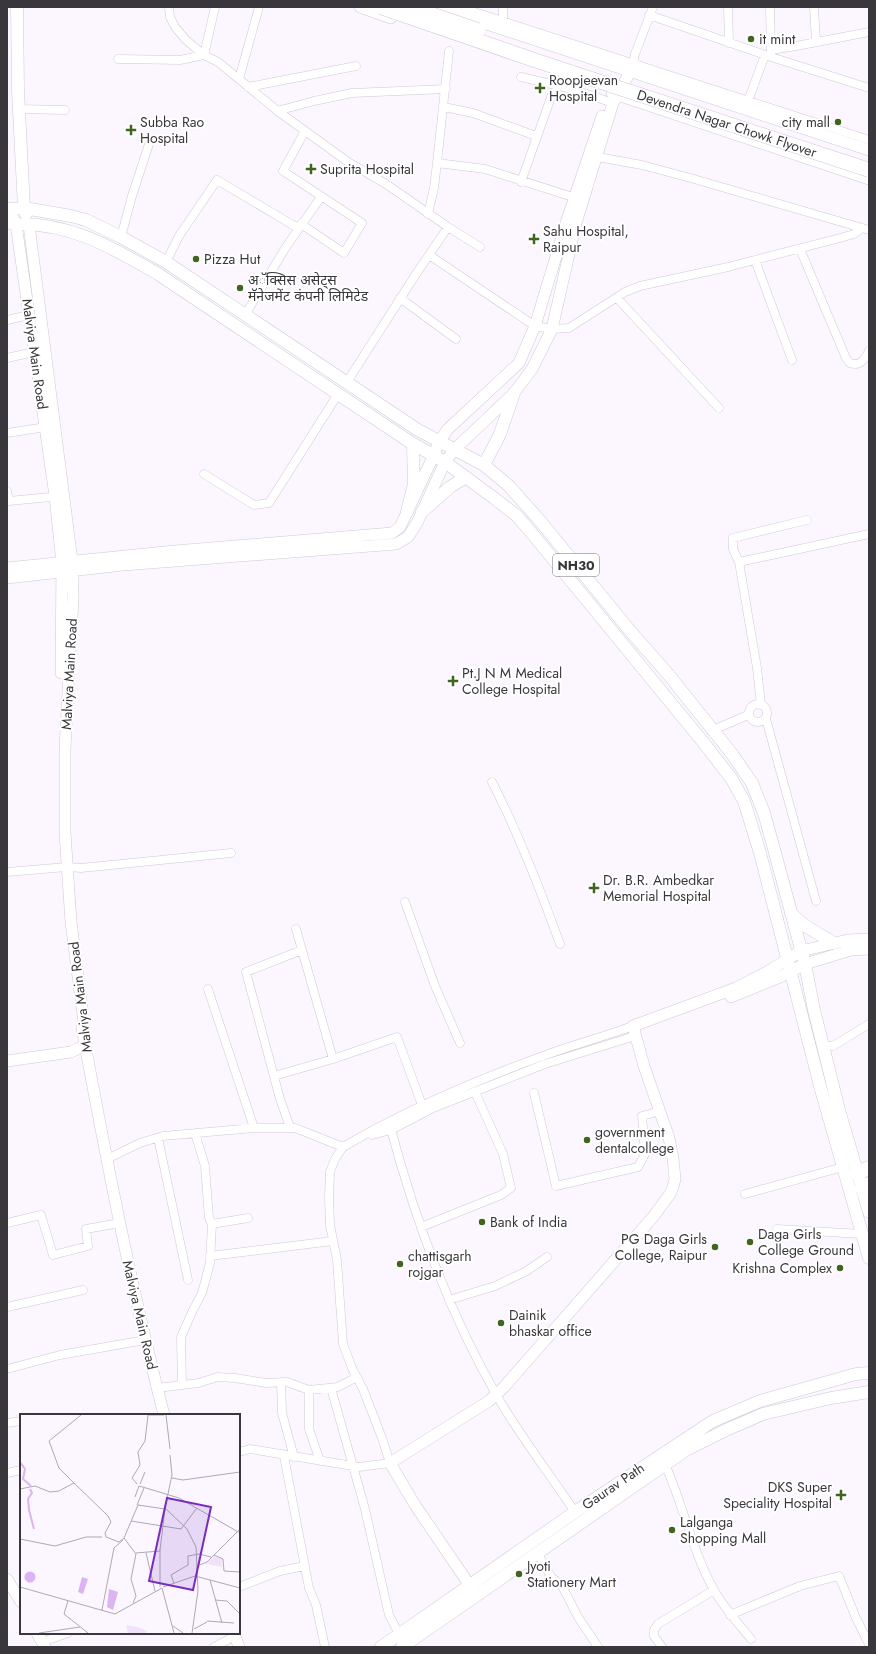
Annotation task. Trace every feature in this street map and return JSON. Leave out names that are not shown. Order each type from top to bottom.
[{"type":"highway","name":"Devendra Nagar Chowk Flyover","points":[[380,7],[537,61],[869,170]]},
{"type":"highway","name":"Devendra Nagar Chowk Flyover","points":[[411,7],[540,52],[869,160]]},
{"type":"main road","points":[[17,7],[19,109],[24,208],[29,225]]},
{"type":"main road","name":"NH30","points":[[7,210],[24,208],[86,220],[121,236],[166,262],[418,430],[484,465],[509,486],[536,516],[713,730],[744,770],[757,795],[764,813],[802,951],[822,1045],[848,1146],[863,1170],[869,1212]]},
{"type":"main road","name":"Malviya Main Road","points":[[7,210],[11,224]]},
{"type":"main road","name":"NH30","points":[[11,224],[52,227],[81,234],[131,258],[158,274],[413,444],[466,477],[517,516],[703,742],[735,784],[744,801],[751,821],[790,971],[869,1258]]},
{"type":"main road","points":[[484,465],[500,434],[514,393]]},
{"type":"main road","points":[[408,512],[414,484],[413,444]]},
{"type":"main road","points":[[422,512],[450,487],[466,477]]},
{"type":"main road","points":[[792,914],[807,927],[834,943]]},
{"type":"main road","points":[[856,1374],[869,1370]]},
{"type":"main road","name":"Gaurav Path","points":[[381,1647],[469,1584],[575,1512],[662,1459],[713,1421],[760,1401],[856,1374],[869,1373]]},
{"type":"main road","points":[[402,1647],[537,1553],[662,1459],[686,1450],[763,1414],[832,1398],[869,1392]]},
{"type":"street","points":[[169,7],[170,17],[175,28],[186,40],[204,55],[218,62],[277,111],[348,162],[386,184],[428,214],[480,247]]},
{"type":"street","points":[[204,55],[215,7]]},
{"type":"street","points":[[238,79],[259,7]]},
{"type":"street","points":[[360,7],[612,98],[869,179]]},
{"type":"street","points":[[434,7],[629,67],[748,101],[869,140]]},
{"type":"street","points":[[459,7],[869,150]]},
{"type":"street","points":[[503,7],[503,22]]},
{"type":"street","points":[[7,568],[68,567],[396,544],[408,537],[422,512],[439,459],[439,442],[448,429],[519,364],[535,326],[612,98],[635,54],[653,7]]},
{"type":"street","points":[[728,7],[729,43]]},
{"type":"street","points":[[748,101],[769,54],[770,7]]},
{"type":"street","points":[[814,7],[816,42]]},
{"type":"street","points":[[649,15],[729,43],[769,54],[869,88]]},
{"type":"street","points":[[769,54],[816,42],[869,32]]},
{"type":"street","points":[[428,214],[438,163],[449,51]]},
{"type":"street","points":[[118,59],[180,60],[204,55]]},
{"type":"street","points":[[248,87],[356,66]]},
{"type":"street","points":[[521,77],[612,98]]},
{"type":"street","points":[[521,182],[536,136],[555,86]]},
{"type":"street","points":[[277,111],[300,104],[352,93],[446,89]]},
{"type":"street","points":[[444,108],[473,113],[536,136]]},
{"type":"street","points":[[19,109],[65,110]]},
{"type":"street","points":[[166,262],[179,236],[217,180],[300,226],[344,253],[362,223],[283,171],[305,131]]},
{"type":"street","points":[[121,236],[150,141]]},
{"type":"street","points":[[593,156],[642,165],[866,229]]},
{"type":"street","points":[[438,163],[485,169],[521,182],[579,199]]},
{"type":"street","points":[[245,315],[300,226],[321,197]]},
{"type":"street","points":[[7,578],[168,551],[392,533],[400,527],[439,459],[455,449],[514,393],[532,369],[552,329],[576,223],[579,199]]},
{"type":"street","name":"Malviya Main Road","points":[[11,224],[29,315],[38,336],[34,352],[47,399],[46,427],[60,496],[68,567],[59,806],[64,868],[65,919],[75,976],[78,1024],[82,1028],[125,1252],[164,1414]]},
{"type":"street","points":[[7,491],[9,502],[60,496],[38,336],[29,225]]},
{"type":"street","points":[[346,382],[448,227]]},
{"type":"street","points":[[429,255],[535,326],[552,329],[569,328],[617,298],[640,286],[800,249],[854,234],[866,229]]},
{"type":"street","points":[[800,249],[846,358],[850,363],[857,364],[862,362],[869,350]]},
{"type":"street","points":[[755,260],[792,360]]},
{"type":"street","points":[[400,298],[456,339]]},
{"type":"street","points":[[617,298],[719,408]]},
{"type":"street","points":[[7,320],[29,315]]},
{"type":"street","points":[[7,358],[34,352]]},
{"type":"street","points":[[204,474],[254,505],[269,503],[338,394]]},
{"type":"street","points":[[7,433],[46,427]]},
{"type":"street","points":[[761,705],[739,562],[733,550],[732,538],[807,520]]},
{"type":"street","points":[[739,562],[869,534]]},
{"type":"street","points":[[766,719],[760,721],[752,720],[748,715],[750,707],[754,705],[761,705],[766,708],[766,719],[816,902]]},
{"type":"street","points":[[713,730],[748,715]]},
{"type":"street","points":[[492,782],[508,813],[541,891],[560,944]]},
{"type":"street","points":[[7,872],[81,868],[231,853]]},
{"type":"street","points":[[405,902],[435,986],[460,1043]]},
{"type":"street","points":[[296,929],[333,1059]]},
{"type":"street","points":[[477,1595],[415,1505],[390,1463],[377,1424],[343,1344],[336,1260],[329,1218],[330,1172],[335,1158],[343,1147],[358,1138],[545,1064],[634,1031],[736,988],[767,972],[802,951],[860,938],[869,939]]},
{"type":"street","points":[[390,1126],[422,1105],[508,1069],[651,1027],[780,978],[790,971],[805,964],[851,950],[869,949]]},
{"type":"street","points":[[290,1127],[274,1076],[246,972],[302,950]]},
{"type":"street","points":[[208,989],[254,1128]]},
{"type":"street","points":[[822,1045],[833,1046],[869,1024]]},
{"type":"street","points":[[240,1452],[250,1449],[284,1456],[354,1466],[390,1463],[489,1401],[504,1387],[653,1217],[670,1194],[675,1179],[669,1138],[634,1031]]},
{"type":"street","points":[[274,1076],[333,1059],[397,1037],[422,1105]]},
{"type":"street","points":[[7,1061],[71,1052],[85,1045]]},
{"type":"street","points":[[421,1227],[502,1195],[511,1188],[503,1154],[475,1092]]},
{"type":"street","points":[[534,1093],[556,1186],[638,1167],[645,1154],[642,1116],[660,1110]]},
{"type":"street","points":[[390,1126],[421,1227],[449,1300],[496,1395],[511,1420],[546,1468],[575,1512]]},
{"type":"street","points":[[107,1159],[140,1143],[158,1138],[195,1132],[254,1128],[295,1128],[343,1147]]},
{"type":"street","points":[[182,1385],[181,1336],[202,1293],[210,1263],[212,1224],[209,1218],[205,1166],[195,1132]]},
{"type":"street","points":[[158,1138],[188,1280]]},
{"type":"street","points":[[745,1194],[843,1167]]},
{"type":"street","points":[[7,1223],[41,1215],[53,1255],[88,1246],[86,1229],[120,1223]]},
{"type":"street","points":[[212,1224],[248,1218]]},
{"type":"street","points":[[777,1229],[862,1234]]},
{"type":"street","points":[[210,1256],[333,1241]]},
{"type":"street","points":[[449,1300],[496,1286],[525,1272],[547,1257]]},
{"type":"street","points":[[7,1307],[83,1290]]},
{"type":"street","points":[[7,1369],[60,1355],[145,1340]]},
{"type":"street","points":[[157,1388],[199,1383],[216,1377],[236,1378],[266,1383],[287,1382],[309,1390],[338,1387],[357,1377]]},
{"type":"street","points":[[281,1382],[282,1413],[294,1457]]},
{"type":"street","points":[[331,1388],[354,1466],[374,1544],[389,1615],[399,1634]]},
{"type":"street","points":[[309,1390],[309,1429],[320,1461]]},
{"type":"street","points":[[7,1424],[20,1421]]},
{"type":"street","points":[[284,1456],[305,1566],[325,1647]]},
{"type":"street","points":[[662,1459],[699,1558],[714,1590],[730,1615],[751,1639]]},
{"type":"street","points":[[7,1474],[20,1470]]},
{"type":"street","points":[[537,1553],[552,1578],[561,1584],[578,1617],[598,1647]]},
{"type":"street","points":[[240,1587],[280,1571],[305,1566]]},
{"type":"street","points":[[730,1615],[800,1586],[839,1576],[856,1618],[869,1644]]},
{"type":"street","points":[[8,1584],[20,1599]]},
{"type":"street","points":[[662,1647],[654,1636],[654,1630],[658,1624],[714,1590]]},
{"type":"street","points":[[42,1642],[65,1634]]},
{"type":"street","points":[[214,1647],[236,1639]]},
{"type":"place","name":"it mint","points":[[751,39]]},
{"type":"place","name":"Roopjeevan Hospital","points":[[540,88]]},
{"type":"place","name":"city mall","points":[[838,122]]},
{"type":"place","name":"Subba Rao Hospital","points":[[131,130]]},
{"type":"place","name":"Suprita Hospital","points":[[311,169]]},
{"type":"place","name":"Sahu Hospital, Raipur","points":[[534,239]]},
{"type":"place","name":"Pizza Hut","points":[[196,259]]},
{"type":"place","name":"अॅक्सिस असेट्स मॅनेजमेंट कंपनी लिमिटेड","points":[[240,288]]},
{"type":"place","name":"Pt.J N M Medical College Hospital","points":[[453,681]]},
{"type":"place","name":"Dr. B.R. Ambedkar Memorial Hospital","points":[[594,888]]},
{"type":"place","name":"government dentalcollege","points":[[587,1140]]},
{"type":"place","name":"Bank of India","points":[[482,1222]]},
{"type":"place","name":"Daga Girls College Ground","points":[[750,1242]]},
{"type":"place","name":"PG Daga Girls College, Raipur","points":[[715,1247]]},
{"type":"place","name":"chattisgarh rojgar","points":[[400,1264]]},
{"type":"place","name":"Krishna Complex","points":[[840,1268]]},
{"type":"place","name":"Dainik bhaskar office","points":[[501,1323]]},
{"type":"place","name":"DKS Super Speciality Hospital","points":[[841,1495]]},
{"type":"place","name":"Lalganga Shopping Mall","points":[[672,1530]]},
{"type":"place","name":"Jyoti Stationery Mart","points":[[519,1574]]}]
